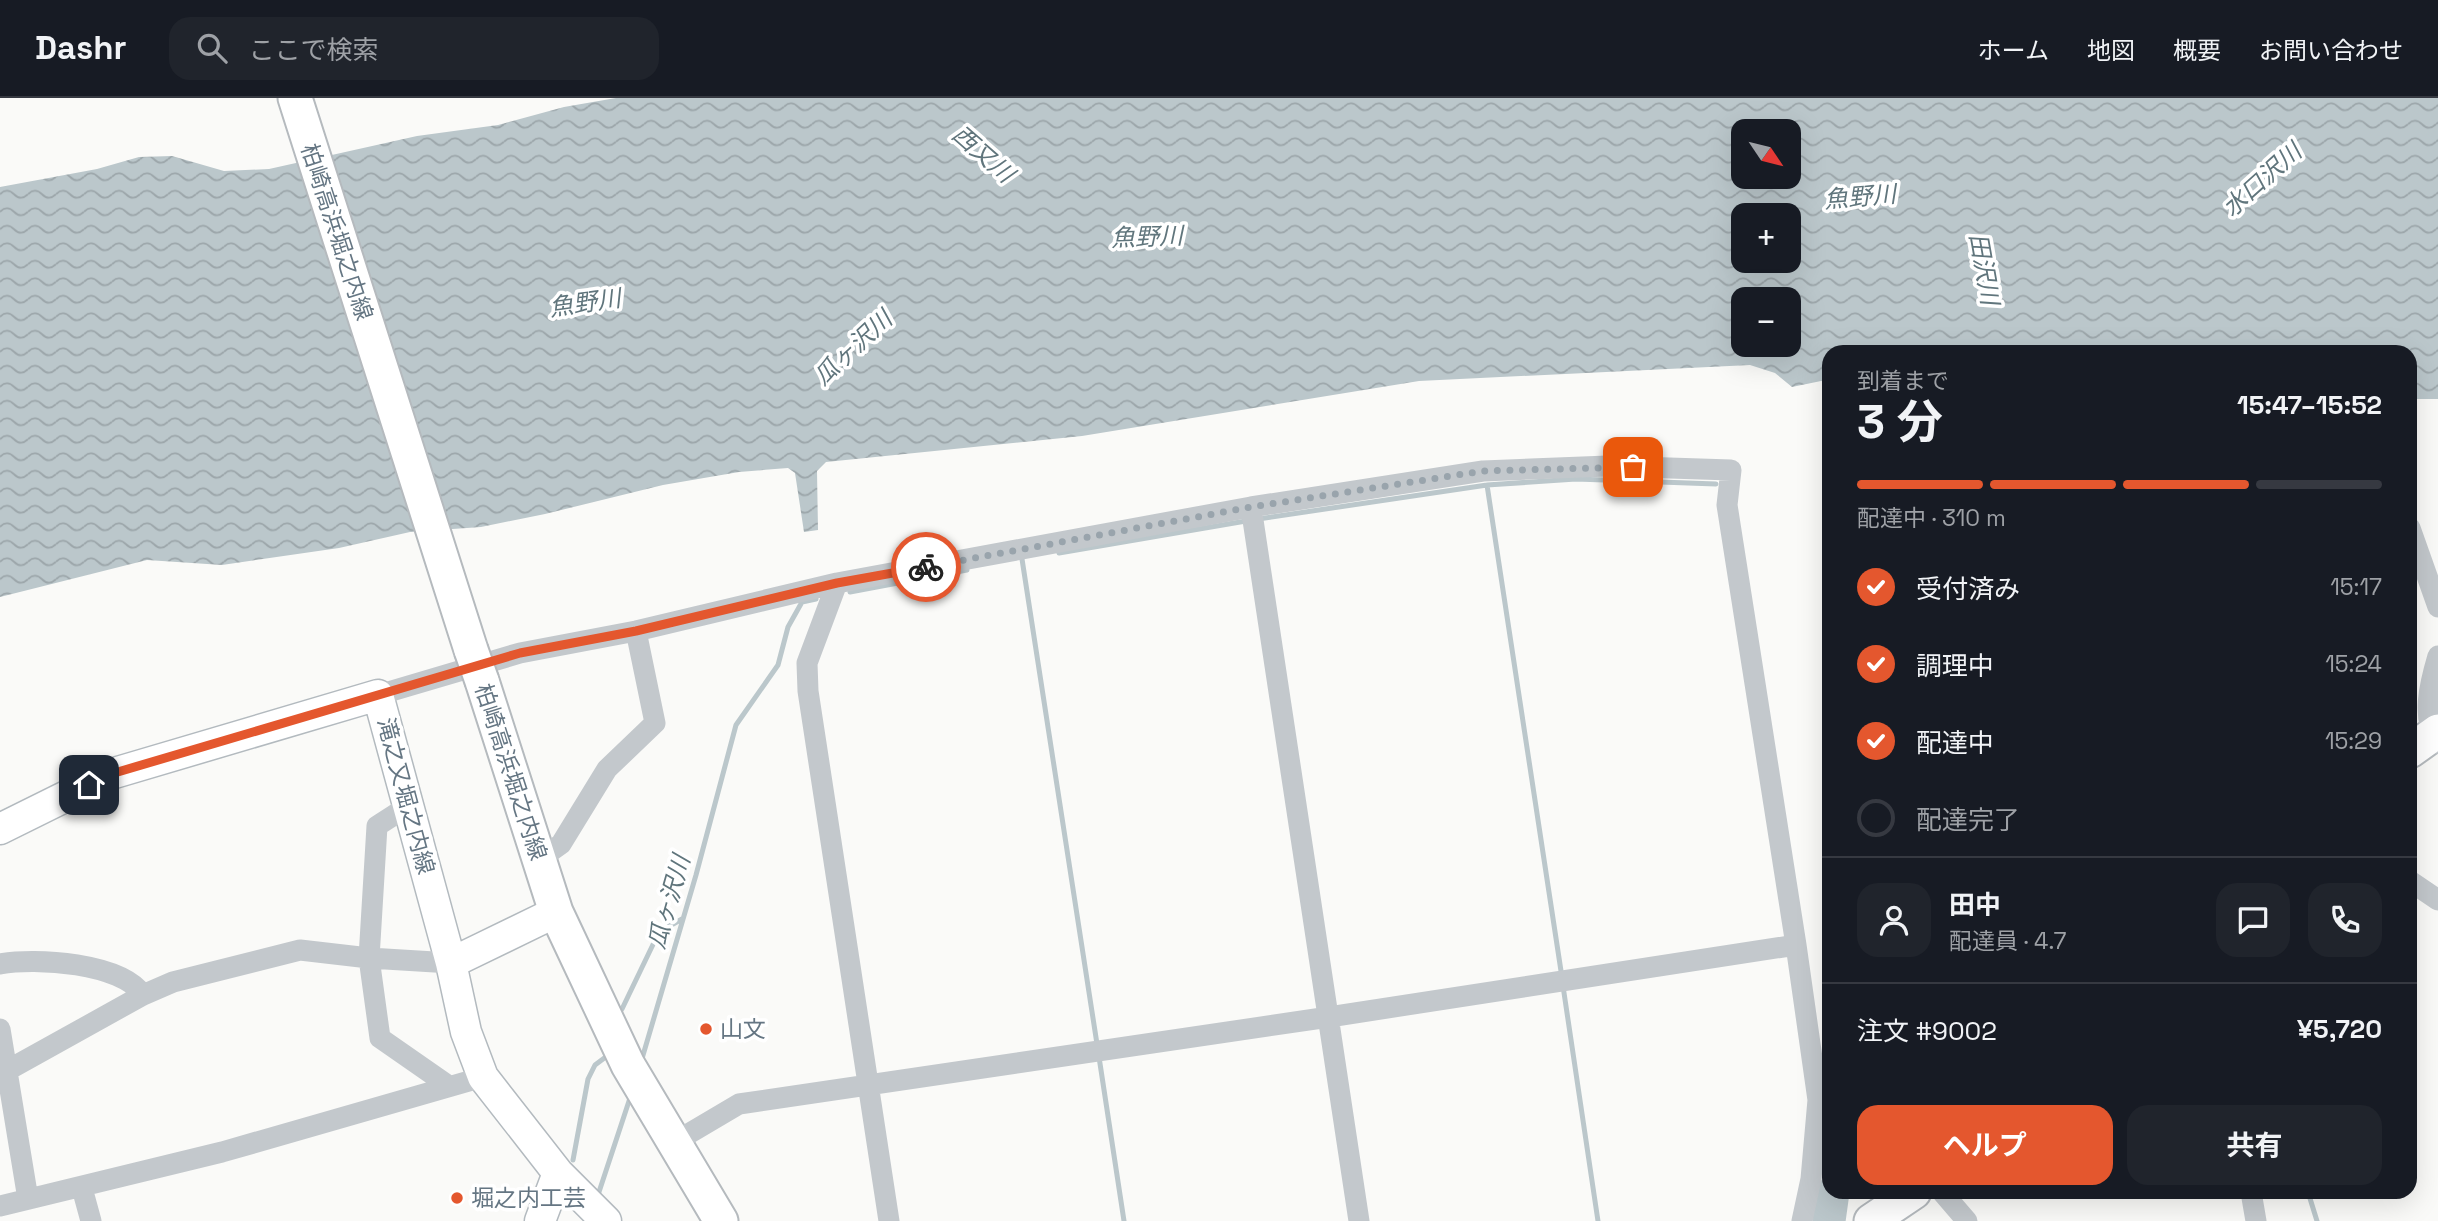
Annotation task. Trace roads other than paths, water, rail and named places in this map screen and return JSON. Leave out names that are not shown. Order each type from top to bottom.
[{"type":"main road","name":"柏崎高浜堀之内線","points":[[295,98],[458,615],[556,912],[636,1078],[721,1221]]},
{"type":"main road","name":"滝之又堀之内線","points":[[0,829],[111,774],[378,695],[451,963],[466,1032],[483,1077],[558,1173],[598,1213]]},
{"type":"main road","points":[[451,963],[556,912]]},
{"type":"main road","points":[[540,1221],[558,1173]]},
{"type":"main road","points":[[1871,1221],[1904,1199]]},
{"type":"street","points":[[378,695],[520,653],[636,631],[837,583],[1251,507],[1483,471],[1608,466],[1731,470],[1727,506],[1818,1100],[1811,1179],[1802,1221]]},
{"type":"street","points":[[1251,507],[1359,1221]]},
{"type":"street","points":[[2417,548],[2438,607]]},
{"type":"street","points":[[837,583],[807,663],[808,691],[889,1221]]},
{"type":"street","points":[[540,859],[561,844],[607,769],[654,723],[636,631]]},
{"type":"street","points":[[2429,740],[2428,691],[2438,656]]},
{"type":"street","points":[[408,806],[377,826],[369,958],[380,1038],[449,1086]]},
{"type":"street","points":[[2417,886],[2438,900]]},
{"type":"street","points":[[673,1143],[739,1104],[1329,1017],[1796,944]]},
{"type":"street","points":[[8,1070],[144,995],[173,982],[300,950],[451,963]]},
{"type":"street","points":[[0,964],[38,960],[75,963],[123,979],[138,987],[144,995]]},
{"type":"street","points":[[0,1029],[28,1199]]},
{"type":"street","points":[[0,1206],[222,1152],[483,1077]]},
{"type":"street","points":[[82,1188],[91,1221]]},
{"type":"street","points":[[1947,1199],[1967,1221]]},
{"type":"street","points":[[2252,1199],[2256,1221]]},
{"type":"water","points":[[616,98],[2438,98],[2438,399],[2417,399],[2417,345],[1822,345],[1822,381],[1792,387],[1775,373],[1750,365],[1419,381],[1082,436],[826,462],[817,471],[818,530],[804,532],[795,473],[788,468],[739,472],[663,485],[481,527],[410,532],[339,548],[222,565],[147,560],[0,597],[0,187],[97,169],[139,157],[172,156],[224,171],[269,169],[417,136],[498,125],[564,107]]},
{"type":"waterway","points":[[1258,519],[1487,485],[1576,479],[1716,484]]},
{"type":"waterway","points":[[1487,485],[1561,971]]},
{"type":"waterway","points":[[1059,553],[1246,521]]},
{"type":"waterway","points":[[1022,559],[1097,1044]]},
{"type":"waterway","points":[[850,592],[967,570]]},
{"type":"waterway","name":"瓜ヶ沢川","points":[[641,1062],[696,875],[736,725],[778,665],[788,627],[802,602],[816,599]]},
{"type":"waterway","points":[[622,1009],[659,932],[682,919]]},
{"type":"waterway","points":[[1563,986],[1598,1221]]},
{"type":"waterway","points":[[573,1160],[588,1079],[595,1065],[607,1056]]},
{"type":"waterway","points":[[1099,1057],[1124,1221]]},
{"type":"waterway","name":"瓜ヶ沢川","points":[[597,1198],[631,1095]]},
{"type":"waterway","name":"田沢川","points":[[1829,1221],[1832,1199]]},
{"type":"waterway","name":"水口沢川","points":[[2310,1199],[2317,1221]]},
{"type":"place","name":"山文","points":[[706,1029]]},
{"type":"place","name":"堀之内工芸","points":[[457,1198]]},
{"type":"water label","name":"西又川","points":[[983,154]]},
{"type":"water label","name":"魚野川","points":[[1860,197]]},
{"type":"water label","name":"魚野川","points":[[1147,237]]},
{"type":"water label","name":"魚野川","points":[[585,303]]}]
